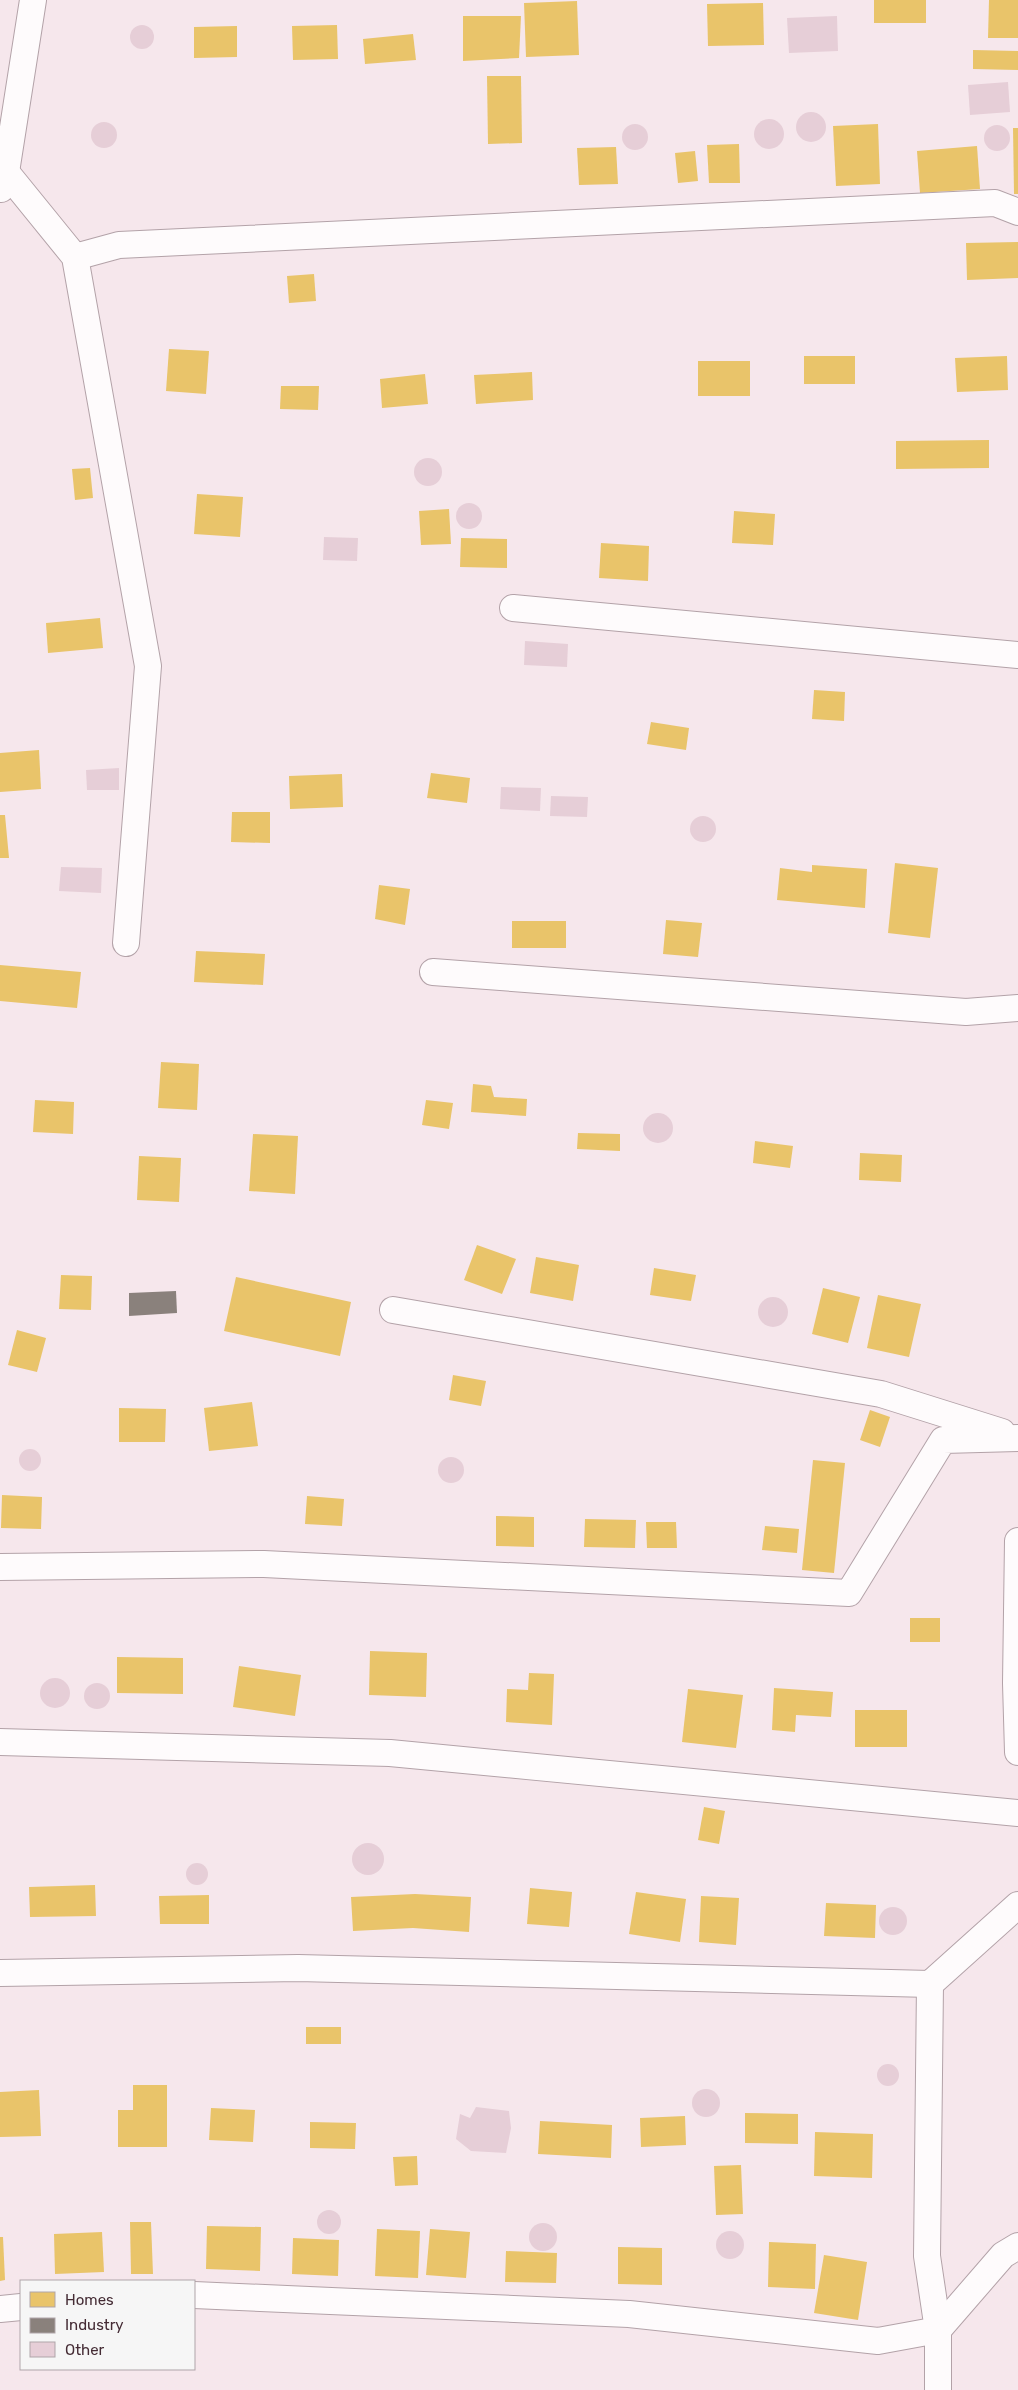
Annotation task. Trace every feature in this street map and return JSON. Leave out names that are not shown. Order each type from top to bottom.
[{"type":"street","points":[[33,0],[3,182],[75,257],[148,666],[126,943]]},
{"type":"street","points":[[75,257],[119,245],[995,203],[1018,212]]},
{"type":"street","points":[[513,608],[1018,654]]},
{"type":"street","points":[[432,972],[966,1012],[1018,1008]]},
{"type":"street","points":[[393,1310],[881,1394],[1018,1438]]},
{"type":"street","points":[[0,1566],[264,1564],[849,1593],[943,1440],[1018,1438]]},
{"type":"street","points":[[1018,1541],[1018,1752]]},
{"type":"street","points":[[0,1742],[390,1752],[1018,1813]]},
{"type":"street","points":[[0,1973],[298,1968],[930,1984],[1018,1905]]},
{"type":"street","points":[[930,1984],[927,2256],[938,2330],[938,2390]]},
{"type":"street","points":[[195,2295],[629,2314],[878,2341],[938,2330],[1003,2255],[1018,2246]]},
{"type":"street","points":[[0,2309],[20,2307]]},
{"type":"building: Homes","points":[[874,0],[926,0],[926,23],[874,23]]},
{"type":"building: Homes","points":[[989,0],[1018,0],[1018,38],[988,38]]},
{"type":"building: Homes","points":[[577,1],[579,55],[526,57],[524,3]]},
{"type":"building: Homes","points":[[763,3],[764,45],[708,46],[707,4]]},
{"type":"building: Homes","points":[[463,16],[521,16],[519,58],[463,61]]},
{"type":"building: Homes","points":[[337,25],[338,59],[293,60],[292,26]]},
{"type":"building: Homes","points":[[237,26],[237,57],[194,58],[194,27]]},
{"type":"building: Homes","points":[[413,34],[416,60],[365,64],[363,39]]},
{"type":"building: Homes","points":[[973,50],[1018,51],[1018,70],[973,69]]},
{"type":"building: Homes","points":[[487,76],[521,76],[522,143],[488,144]]},
{"type":"building: Homes","points":[[878,124],[880,184],[836,186],[833,126]]},
{"type":"building: Homes","points":[[1013,128],[1018,128],[1018,194],[1014,194]]},
{"type":"building: Homes","points":[[739,144],[740,183],[709,183],[707,145]]},
{"type":"building: Homes","points":[[977,146],[980,189],[920,193],[917,151]]},
{"type":"building: Homes","points":[[616,147],[618,184],[579,185],[577,148]]},
{"type":"building: Homes","points":[[695,151],[698,181],[678,183],[675,153]]},
{"type":"building: Homes","points":[[1018,242],[1018,278],[967,280],[966,243]]},
{"type":"building: Homes","points":[[314,274],[316,301],[289,303],[287,276]]},
{"type":"building: Homes","points":[[169,349],[209,351],[206,394],[166,391]]},
{"type":"building: Homes","points":[[804,356],[855,356],[855,384],[804,384]]},
{"type":"building: Homes","points":[[1007,356],[1008,390],[957,392],[955,358]]},
{"type":"building: Homes","points":[[698,361],[750,361],[750,396],[698,396]]},
{"type":"building: Homes","points":[[532,372],[533,400],[476,404],[474,375]]},
{"type":"building: Homes","points":[[425,374],[428,404],[382,408],[380,379]]},
{"type":"building: Homes","points":[[281,386],[319,386],[318,410],[280,409]]},
{"type":"building: Homes","points":[[989,440],[989,468],[896,469],[896,441]]},
{"type":"building: Homes","points":[[90,468],[93,498],[75,500],[72,469]]},
{"type":"building: Homes","points":[[197,494],[243,497],[240,537],[194,534]]},
{"type":"building: Homes","points":[[449,509],[451,544],[421,545],[419,511]]},
{"type":"building: Homes","points":[[734,511],[775,514],[773,545],[732,543]]},
{"type":"building: Homes","points":[[461,538],[507,539],[507,568],[460,567]]},
{"type":"building: Homes","points":[[601,543],[649,546],[648,581],[599,578]]},
{"type":"building: Homes","points":[[100,618],[103,648],[48,653],[46,623]]},
{"type":"building: Homes","points":[[814,690],[845,692],[844,721],[812,719]]},
{"type":"building: Homes","points":[[651,722],[689,728],[686,750],[647,744]]},
{"type":"building: Homes","points":[[39,750],[41,789],[0,792],[0,753]]},
{"type":"building: Homes","points":[[431,773],[470,778],[467,803],[427,798]]},
{"type":"building: Homes","points":[[342,774],[343,807],[290,809],[289,776]]},
{"type":"building: Homes","points":[[232,812],[270,812],[270,843],[231,842]]},
{"type":"building: Homes","points":[[0,815],[5,815],[9,858],[0,858]]},
{"type":"building: Homes","points":[[895,863],[938,868],[930,938],[888,933]]},
{"type":"building: Homes","points":[[812,865],[867,869],[865,908],[777,900],[780,868],[812,872]]},
{"type":"building: Homes","points":[[379,885],[410,889],[405,925],[375,919]]},
{"type":"building: Homes","points":[[666,920],[702,923],[698,957],[663,954]]},
{"type":"building: Homes","points":[[512,921],[566,921],[566,948],[512,948]]},
{"type":"building: Homes","points":[[196,951],[265,954],[263,985],[194,982]]},
{"type":"building: Homes","points":[[0,965],[81,972],[77,1008],[0,1001]]},
{"type":"building: Homes","points":[[161,1062],[199,1064],[197,1110],[158,1108]]},
{"type":"building: Homes","points":[[473,1084],[491,1086],[494,1097],[527,1099],[526,1116],[471,1112]]},
{"type":"building: Homes","points":[[35,1100],[74,1102],[73,1134],[33,1132]]},
{"type":"building: Homes","points":[[426,1100],[453,1103],[449,1129],[422,1125]]},
{"type":"building: Homes","points":[[578,1133],[620,1134],[620,1151],[577,1149]]},
{"type":"building: Homes","points":[[253,1134],[298,1136],[295,1194],[249,1191]]},
{"type":"building: Homes","points":[[755,1141],[793,1146],[790,1168],[753,1163]]},
{"type":"building: Homes","points":[[860,1153],[902,1155],[901,1182],[859,1180]]},
{"type":"building: Homes","points":[[139,1156],[181,1158],[179,1202],[137,1200]]},
{"type":"building: Homes","points":[[477,1245],[516,1259],[502,1294],[464,1280]]},
{"type":"building: Homes","points":[[536,1257],[579,1265],[573,1301],[530,1293]]},
{"type":"building: Homes","points":[[654,1268],[696,1275],[691,1301],[650,1295]]},
{"type":"building: Homes","points":[[61,1275],[92,1276],[91,1310],[59,1309]]},
{"type":"building: Homes","points":[[236,1277],[351,1302],[340,1356],[224,1331]]},
{"type":"building: Homes","points":[[823,1288],[860,1297],[848,1343],[812,1334]]},
{"type":"building: Homes","points":[[878,1295],[921,1304],[909,1357],[867,1348]]},
{"type":"building: Homes","points":[[17,1330],[46,1338],[37,1372],[8,1365]]},
{"type":"building: Homes","points":[[453,1375],[486,1381],[481,1406],[449,1400]]},
{"type":"building: Homes","points":[[252,1402],[258,1446],[209,1451],[204,1408]]},
{"type":"building: Homes","points":[[119,1408],[166,1409],[165,1442],[119,1442]]},
{"type":"building: Homes","points":[[870,1410],[890,1417],[880,1447],[860,1440]]},
{"type":"building: Homes","points":[[813,1460],[845,1463],[834,1573],[802,1570]]},
{"type":"building: Homes","points":[[2,1495],[42,1497],[41,1529],[1,1528]]},
{"type":"building: Homes","points":[[307,1496],[344,1499],[342,1526],[305,1524]]},
{"type":"building: Homes","points":[[496,1516],[534,1517],[534,1547],[496,1546]]},
{"type":"building: Homes","points":[[585,1519],[636,1520],[635,1548],[584,1547]]},
{"type":"building: Homes","points":[[646,1522],[676,1522],[677,1548],[647,1548]]},
{"type":"building: Homes","points":[[765,1526],[799,1529],[797,1553],[762,1550]]},
{"type":"building: Homes","points":[[910,1618],[940,1618],[940,1642],[910,1642]]},
{"type":"building: Homes","points":[[370,1651],[427,1653],[426,1697],[369,1695]]},
{"type":"building: Homes","points":[[117,1657],[183,1658],[183,1694],[117,1693]]},
{"type":"building: Homes","points":[[239,1666],[301,1675],[295,1716],[233,1707]]},
{"type":"building: Homes","points":[[529,1673],[554,1674],[552,1725],[506,1722],[507,1689],[528,1690]]},
{"type":"building: Homes","points":[[774,1688],[833,1692],[831,1717],[796,1715],[795,1732],[772,1730]]},
{"type":"building: Homes","points":[[688,1689],[743,1695],[736,1748],[682,1742]]},
{"type":"building: Homes","points":[[855,1710],[907,1710],[907,1747],[855,1747]]},
{"type":"building: Homes","points":[[704,1807],[725,1811],[719,1844],[698,1840]]},
{"type":"building: Homes","points":[[95,1885],[96,1916],[30,1917],[29,1887]]},
{"type":"building: Homes","points":[[530,1888],[572,1892],[569,1927],[527,1924]]},
{"type":"building: Homes","points":[[636,1892],[686,1899],[680,1942],[629,1934]]},
{"type":"building: Homes","points":[[415,1894],[471,1897],[469,1932],[413,1928],[353,1931],[351,1897]]},
{"type":"building: Homes","points":[[209,1895],[209,1924],[160,1924],[159,1896]]},
{"type":"building: Homes","points":[[701,1896],[739,1898],[736,1945],[699,1942]]},
{"type":"building: Homes","points":[[826,1903],[876,1905],[875,1938],[824,1936]]},
{"type":"building: Homes","points":[[306,2027],[341,2027],[341,2044],[306,2044]]},
{"type":"building: Homes","points":[[133,2085],[167,2085],[167,2147],[118,2147],[118,2110],[133,2110]]},
{"type":"building: Homes","points":[[39,2090],[41,2136],[0,2137],[0,2092]]},
{"type":"building: Homes","points":[[211,2108],[255,2110],[253,2142],[209,2140]]},
{"type":"building: Homes","points":[[745,2113],[798,2114],[798,2144],[745,2143]]},
{"type":"building: Homes","points":[[685,2116],[686,2145],[641,2147],[640,2118]]},
{"type":"building: Homes","points":[[540,2121],[612,2125],[611,2158],[538,2154]]},
{"type":"building: Homes","points":[[310,2122],[356,2123],[355,2149],[310,2148]]},
{"type":"building: Homes","points":[[815,2132],[873,2134],[872,2178],[814,2176]]},
{"type":"building: Homes","points":[[417,2156],[418,2185],[395,2186],[393,2157]]},
{"type":"building: Homes","points":[[741,2165],[743,2214],[716,2215],[714,2166]]},
{"type":"building: Homes","points":[[130,2222],[151,2222],[153,2274],[131,2274]]},
{"type":"building: Homes","points":[[207,2226],[261,2227],[260,2271],[206,2269]]},
{"type":"building: Homes","points":[[377,2229],[420,2231],[418,2278],[375,2276]]},
{"type":"building: Homes","points":[[430,2229],[470,2232],[466,2278],[426,2275]]},
{"type":"building: Homes","points":[[102,2232],[104,2272],[55,2274],[54,2234]]},
{"type":"building: Homes","points":[[0,2237],[3,2237],[5,2280],[0,2281]]},
{"type":"building: Homes","points":[[293,2238],[339,2240],[338,2276],[292,2274]]},
{"type":"building: Homes","points":[[769,2242],[816,2244],[815,2289],[768,2287]]},
{"type":"building: Homes","points":[[618,2247],[662,2248],[662,2285],[618,2284]]},
{"type":"building: Homes","points":[[506,2251],[557,2253],[556,2283],[505,2282]]},
{"type":"building: Homes","points":[[824,2255],[867,2262],[858,2320],[814,2313]]},
{"type":"building: Industry","points":[[176,1291],[177,1313],[129,1316],[129,1293]]},
{"type":"building: Other","points":[[837,16],[838,51],[789,53],[787,18]]},
{"type":"building: Other","points":[[142,25],[151,28],[154,37],[151,46],[142,49],[133,46],[130,37],[133,28]]},
{"type":"building: Other","points":[[1008,82],[1010,112],[970,115],[968,85]]},
{"type":"building: Other","points":[[811,112],[817,113],[825,121],[825,133],[817,141],[811,142],[805,141],[797,133],[796,127],[797,121],[805,113]]},
{"type":"building: Other","points":[[769,119],[780,123],[784,134],[780,145],[769,149],[758,145],[754,134],[758,123]]},
{"type":"building: Other","points":[[104,122],[113,126],[117,135],[113,144],[104,148],[95,144],[91,135],[95,126]]},
{"type":"building: Other","points":[[635,124],[644,128],[648,137],[644,146],[635,150],[626,146],[622,137],[626,128]]},
{"type":"building: Other","points":[[997,125],[1006,129],[1010,138],[1006,147],[997,151],[988,147],[984,138],[988,129]]},
{"type":"building: Other","points":[[428,458],[438,462],[442,472],[438,482],[428,486],[418,482],[414,472],[418,462]]},
{"type":"building: Other","points":[[469,503],[478,507],[482,516],[478,525],[469,529],[460,525],[456,516],[460,507]]},
{"type":"building: Other","points":[[324,537],[358,538],[357,561],[323,560]]},
{"type":"building: Other","points":[[525,641],[568,644],[567,667],[524,665]]},
{"type":"building: Other","points":[[119,768],[119,790],[87,790],[86,770]]},
{"type":"building: Other","points":[[501,787],[541,788],[540,811],[500,809]]},
{"type":"building: Other","points":[[551,796],[588,797],[587,817],[550,816]]},
{"type":"building: Other","points":[[703,816],[712,820],[716,829],[712,838],[703,842],[694,838],[690,829],[694,820]]},
{"type":"building: Other","points":[[61,867],[102,868],[101,893],[59,891]]},
{"type":"building: Other","points":[[658,1113],[664,1114],[672,1122],[672,1134],[664,1142],[658,1143],[652,1142],[644,1134],[643,1128],[644,1122],[652,1114]]},
{"type":"building: Other","points":[[773,1297],[784,1301],[788,1312],[784,1323],[773,1327],[762,1323],[758,1312],[762,1301]]},
{"type":"building: Other","points":[[30,1449],[38,1452],[41,1460],[38,1468],[30,1471],[22,1468],[19,1460],[22,1452]]},
{"type":"building: Other","points":[[451,1457],[460,1461],[464,1470],[460,1479],[451,1483],[442,1479],[438,1470],[442,1461]]},
{"type":"building: Other","points":[[55,1678],[66,1682],[70,1693],[66,1704],[55,1708],[44,1704],[40,1693],[44,1682]]},
{"type":"building: Other","points":[[97,1683],[106,1687],[110,1696],[106,1705],[97,1709],[88,1705],[84,1696],[88,1687]]},
{"type":"building: Other","points":[[368,1843],[374,1844],[379,1848],[383,1853],[383,1865],[379,1870],[374,1874],[368,1875],[362,1874],[357,1870],[353,1865],[352,1859],[353,1853],[357,1848],[362,1844]]},
{"type":"building: Other","points":[[197,1863],[205,1866],[208,1874],[205,1882],[197,1885],[189,1882],[186,1874],[189,1866]]},
{"type":"building: Other","points":[[893,1907],[903,1911],[907,1921],[903,1931],[893,1935],[883,1931],[879,1921],[883,1911]]},
{"type":"building: Other","points":[[884,2064],[892,2064],[899,2071],[899,2079],[892,2086],[884,2086],[877,2079],[877,2071]]},
{"type":"building: Other","points":[[706,2089],[716,2093],[720,2103],[716,2113],[706,2117],[696,2113],[692,2103],[696,2093]]},
{"type":"building: Other","points":[[476,2107],[509,2111],[511,2128],[506,2153],[471,2151],[456,2139],[460,2114],[470,2118]]},
{"type":"building: Other","points":[[329,2210],[334,2211],[340,2217],[340,2227],[334,2233],[329,2234],[324,2233],[318,2227],[317,2222],[318,2217],[324,2211]]},
{"type":"building: Other","points":[[543,2223],[553,2227],[557,2237],[553,2247],[543,2251],[533,2247],[529,2237],[533,2227]]},
{"type":"building: Other","points":[[730,2231],[740,2235],[744,2245],[740,2255],[730,2259],[720,2255],[716,2245],[720,2235]]}]
